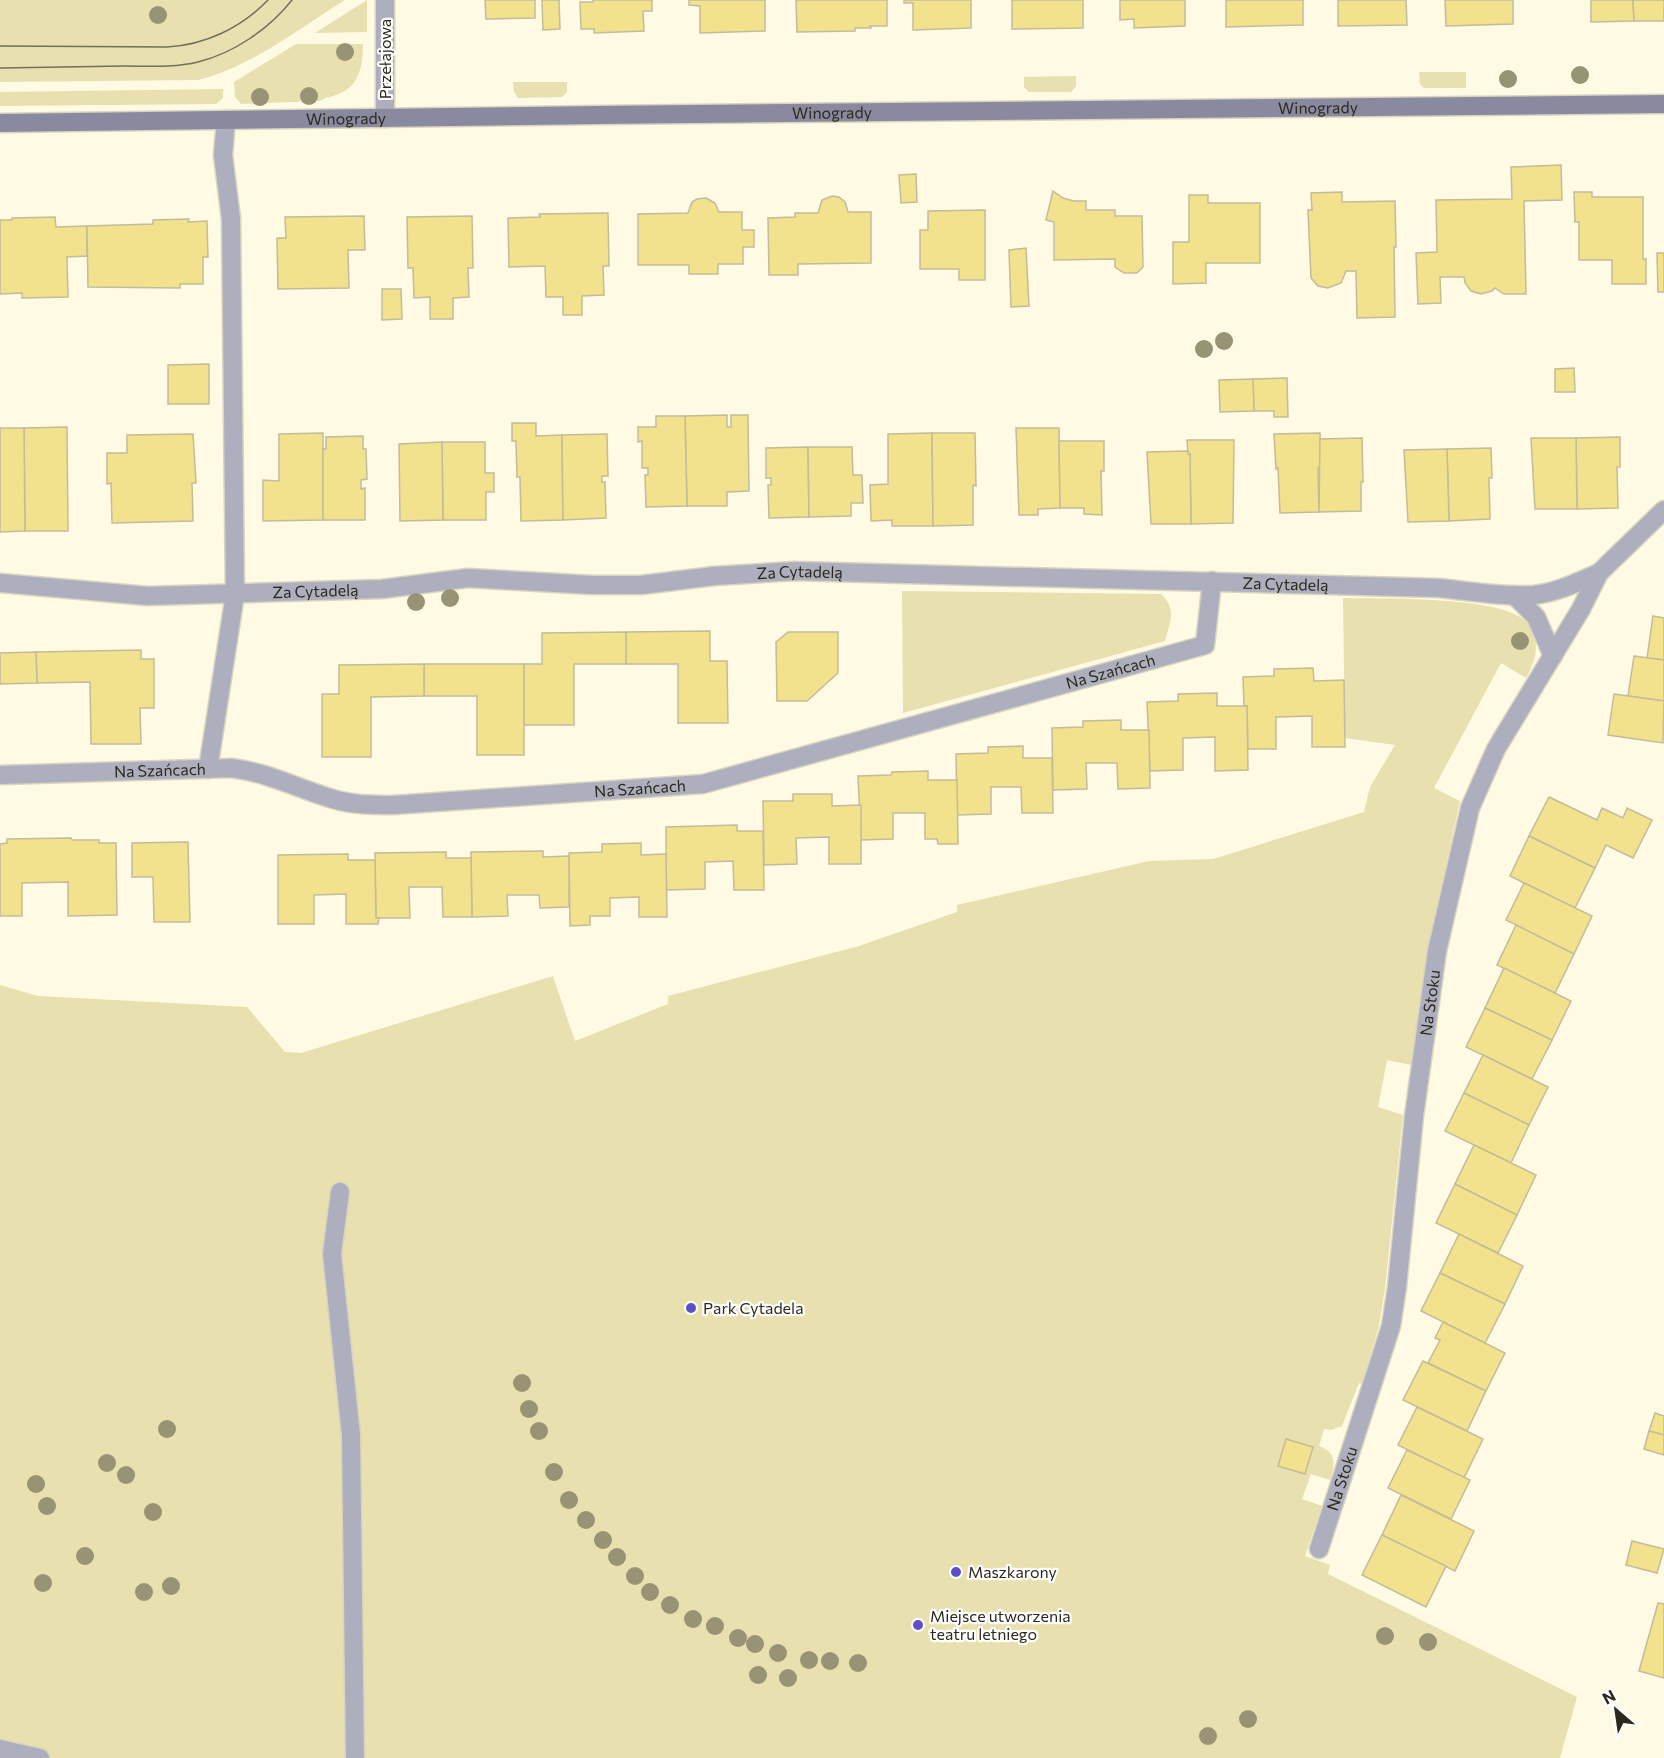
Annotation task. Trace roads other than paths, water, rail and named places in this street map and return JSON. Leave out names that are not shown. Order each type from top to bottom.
[{"type":"street","name":"Przełajowa","points":[[385,118],[386,0]]},
{"type":"street","name":"Winogrady","points":[[0,123],[1664,104]]},
{"type":"street","points":[[208,769],[235,594],[231,219],[223,155],[226,120]]},
{"type":"street","name":"Na Stoku","points":[[1319,1550],[1391,1326],[1414,1116],[1437,951],[1470,808],[1496,749],[1553,656],[1599,573],[1664,510]]},
{"type":"street","name":"Za Cytadelą","points":[[0,583],[148,596],[382,589],[468,578],[592,585],[641,585],[714,576],[795,571],[1439,588],[1534,595],[1564,588],[1599,573]]},
{"type":"street","name":"Na Szańcach","points":[[0,775],[208,769],[251,771],[334,800],[359,805],[393,806],[703,784],[1205,645],[1212,581]]},
{"type":"street","points":[[1514,595],[1536,617],[1553,656]]},
{"type":"street","points":[[340,1192],[332,1254],[351,1435],[355,1758]]},
{"type":"street","points":[[0,1749],[40,1758]]},
{"type":"tram line","points":[[0,46],[181,46],[209,39],[234,27],[268,0]]},
{"type":"tram line","points":[[0,68],[161,66],[198,62],[225,53],[250,38],[273,21],[292,0]]},
{"type":"place","name":"Park Cytadela","points":[[691,1308]]},
{"type":"place","name":"Maszkarony","points":[[956,1572]]},
{"type":"place","name":"Miejsce utworzenia teatru letniego","points":[[918,1625]]}]
